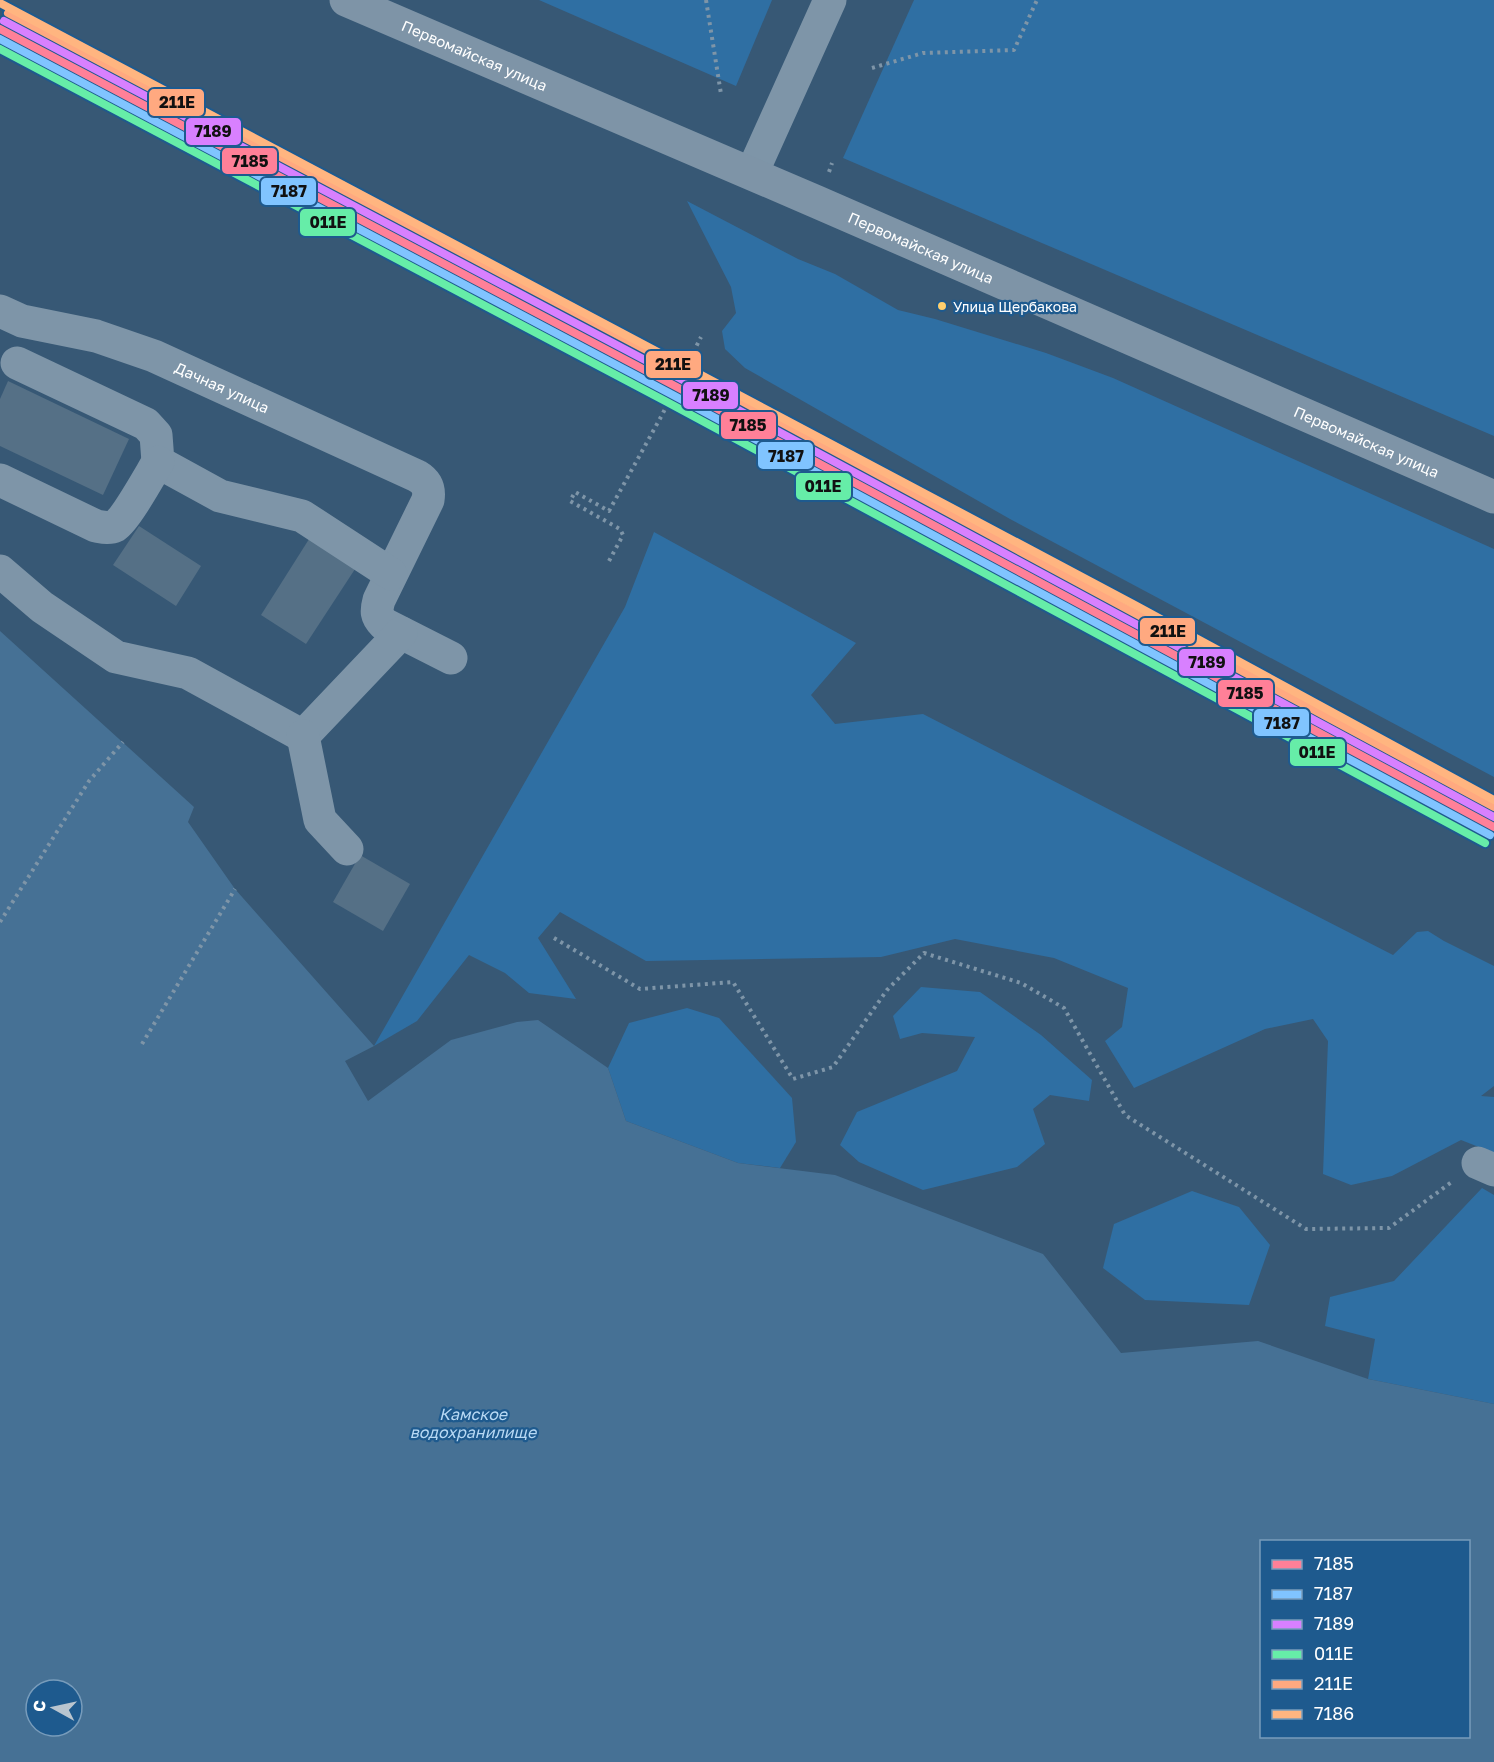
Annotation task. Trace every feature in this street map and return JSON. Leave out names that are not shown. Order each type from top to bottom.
[{"type":"main road","name":"Первомайская улица","points":[[346,0],[752,173],[1494,497]]},
{"type":"street","points":[[752,173],[830,0]]},
{"type":"street","name":"Дачная улица","points":[[0,311],[22,321],[96,336],[154,356],[425,481],[429,490],[424,508],[392,574]]},
{"type":"street","points":[[0,480],[96,526],[108,528],[116,525],[123,517],[158,462],[156,435],[146,424],[17,363]]},
{"type":"street","points":[[158,462],[220,496],[302,516],[392,574],[379,600],[376,611],[379,619],[400,633],[451,658]]},
{"type":"street","points":[[0,571],[42,607],[116,657],[188,673],[303,736],[320,820],[347,849]]},
{"type":"street","points":[[303,736],[400,633]]},
{"type":"path","points":[[706,0],[721,94]]},
{"type":"path","points":[[872,68],[923,52],[1014,50],[1037,0]]},
{"type":"path","points":[[609,561],[623,535],[620,529],[570,501],[575,492],[609,511],[662,415],[701,337]]},
{"type":"path","points":[[0,922],[89,781],[123,742]]},
{"type":"path","points":[[142,1044],[235,889]]},
{"type":"path","points":[[554,938],[640,989],[733,982],[793,1078],[833,1067],[887,990],[924,953],[1021,984],[1064,1008],[1125,1115],[1306,1229],[1389,1228],[1486,1167]]},
{"type":"shaded area","points":[[539,0],[772,0],[736,86]]},
{"type":"shaded area","points":[[914,0],[1494,0],[1494,436],[843,158]]},
{"type":"shaded area","points":[[687,201],[798,259],[835,274],[898,310],[1046,353],[1113,378],[1494,549],[1494,777],[1010,519],[745,368],[725,349],[722,331],[736,313],[731,287]]},
{"type":"shaded area","points":[[654,532],[856,643],[811,695],[835,724],[923,714],[1393,955],[1417,932],[1428,931],[1494,966],[1494,1086],[1481,1096],[1494,1097],[1494,1153],[1461,1140],[1392,1176],[1351,1185],[1323,1174],[1328,1041],[1313,1019],[1265,1029],[1134,1088],[1105,1041],[1122,1027],[1128,988],[1054,958],[955,939],[881,957],[646,961],[560,912],[538,938],[576,999],[529,993],[505,973],[469,955],[417,1021],[374,1046],[625,607]]},
{"type":"shaded area","points":[[921,987],[980,992],[1041,1035],[1092,1080],[1089,1101],[1050,1095],[1033,1109],[1045,1144],[1017,1167],[923,1190],[859,1162],[840,1145],[857,1112],[957,1071],[975,1037],[922,1033],[900,1039],[893,1016]]},
{"type":"shaded area","points":[[687,1008],[719,1018],[792,1098],[796,1142],[780,1168],[738,1163],[626,1121],[608,1068],[629,1023]]},
{"type":"shaded area","points":[[1482,1188],[1494,1195],[1494,1404],[1368,1379],[1375,1339],[1325,1326],[1330,1297],[1394,1281]]},
{"type":"shaded area","points":[[1192,1191],[1239,1207],[1270,1245],[1249,1305],[1145,1300],[1103,1268],[1114,1224]]},
{"type":"water","name":"Камское водохранилище","points":[[0,631],[194,807],[188,822],[235,889],[374,1046],[345,1061],[368,1101],[451,1040],[517,1022],[538,1020],[608,1068],[626,1121],[738,1163],[835,1175],[1043,1254],[1121,1353],[1258,1341],[1368,1379],[1494,1404],[1494,1762],[0,1762]]},
{"type":"building","points":[[8,381],[129,439],[103,495],[0,446],[0,399]]},
{"type":"building","points":[[139,526],[201,566],[176,606],[113,565]]},
{"type":"building","points":[[311,536],[357,566],[306,644],[261,615]]},
{"type":"building","points":[[360,855],[410,884],[383,931],[333,902]]},
{"type":"transit line","name":"7186","points":[[0,3],[1135,605],[1494,800]]},
{"type":"transit line","name":"211Е","points":[[8,13],[684,370],[1494,807]]},
{"type":"transit line","name":"7189","points":[[4,21],[679,378],[1494,817]]},
{"type":"transit line","name":"7185","points":[[0,29],[675,386],[1494,827]]},
{"type":"transit line","name":"7187","points":[[0,39],[671,394],[1490,835]]},
{"type":"transit line","name":"011Е","points":[[0,49],[667,402],[1485,843]]},
{"type":"place","name":"Улица Щербакова","points":[[942,306]]}]
